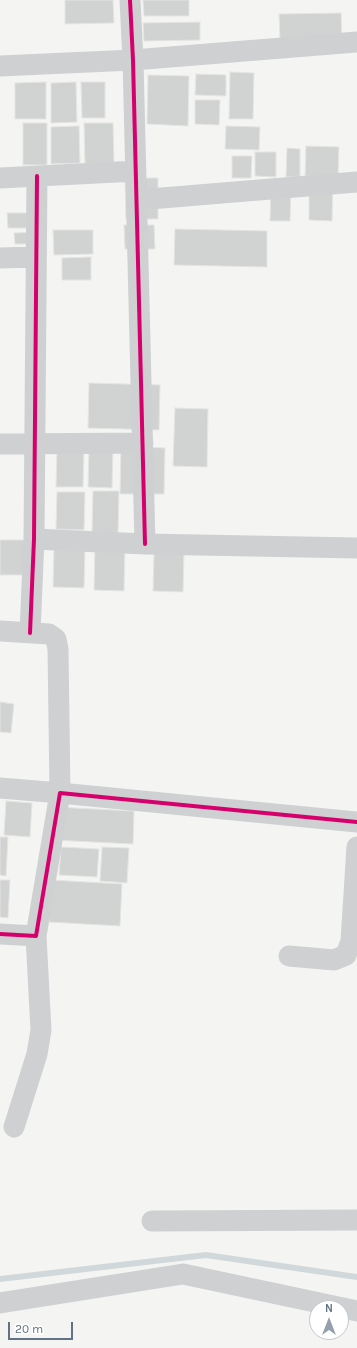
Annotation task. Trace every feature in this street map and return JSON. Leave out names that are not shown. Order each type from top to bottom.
[{"type":"street","points":[[130,0],[133,60],[145,544]]},
{"type":"street","points":[[0,66],[133,60],[357,42]]},
{"type":"street","points":[[0,178],[136,171]]},
{"type":"street","points":[[30,633],[34,539],[37,176]]},
{"type":"street","points":[[136,200],[357,182]]},
{"type":"street","points":[[0,258],[36,257]]},
{"type":"street","points":[[0,444],[142,443]]},
{"type":"street","points":[[34,539],[145,544],[357,548]]},
{"type":"street","points":[[0,631],[49,634],[56,639],[58,649],[60,793],[36,936],[41,1030],[37,1054],[14,1127]]},
{"type":"street","points":[[0,788],[357,822]]},
{"type":"street","points":[[289,956],[334,960],[346,955],[351,941],[357,847]]},
{"type":"street","points":[[0,934],[36,936]]},
{"type":"street","points":[[152,1221],[357,1220]]},
{"type":"street","points":[[0,1303],[183,1274],[357,1311]]},
{"type":"building","points":[[65,0],[113,0],[114,23],[65,24]]},
{"type":"building","points":[[143,0],[189,0],[189,16],[144,16]]},
{"type":"building","points":[[341,13],[342,39],[280,40],[279,14]]},
{"type":"building","points":[[200,22],[200,40],[144,41],[143,23]]},
{"type":"building","points":[[230,72],[254,73],[253,119],[229,119]]},
{"type":"building","points":[[196,74],[226,75],[226,96],[195,95]]},
{"type":"building","points":[[148,75],[189,76],[188,126],[147,124]]},
{"type":"building","points":[[46,82],[46,119],[15,119],[15,83]]},
{"type":"building","points":[[76,82],[77,122],[51,123],[51,83]]},
{"type":"building","points":[[81,82],[105,82],[105,118],[82,118]]},
{"type":"building","points":[[195,100],[220,100],[219,125],[195,124]]},
{"type":"building","points":[[23,123],[47,123],[47,165],[23,165]]},
{"type":"building","points":[[84,123],[113,123],[114,163],[85,164]]},
{"type":"building","points":[[79,126],[80,163],[51,164],[51,127]]},
{"type":"building","points":[[226,126],[260,127],[259,150],[225,149]]},
{"type":"building","points":[[306,146],[339,147],[338,176],[305,176]]},
{"type":"building","points":[[287,148],[300,149],[300,177],[286,177]]},
{"type":"building","points":[[255,152],[276,152],[276,177],[255,176]]},
{"type":"building","points":[[232,156],[252,156],[251,178],[232,178]]},
{"type":"building","points":[[125,178],[158,178],[158,219],[126,219]]},
{"type":"building","points":[[309,181],[333,181],[332,221],[309,220]]},
{"type":"building","points":[[271,187],[291,188],[290,221],[270,221]]},
{"type":"building","points":[[7,213],[35,213],[36,228],[8,228]]},
{"type":"building","points":[[124,225],[154,225],[155,249],[125,249]]},
{"type":"building","points":[[175,229],[267,231],[267,267],[174,265]]},
{"type":"building","points":[[53,230],[93,230],[93,254],[54,255]]},
{"type":"building","points":[[37,232],[38,244],[15,244],[14,233]]},
{"type":"building","points":[[91,257],[91,280],[62,280],[62,258]]},
{"type":"building","points":[[89,383],[160,385],[159,430],[88,428]]},
{"type":"building","points":[[175,408],[208,409],[207,467],[173,466]]},
{"type":"building","points":[[121,446],[165,448],[164,494],[120,494]]},
{"type":"building","points":[[89,449],[113,449],[112,488],[88,487]]},
{"type":"building","points":[[57,450],[84,450],[83,487],[56,487]]},
{"type":"building","points":[[93,491],[119,491],[118,533],[92,532]]},
{"type":"building","points":[[57,492],[85,492],[84,530],[56,529]]},
{"type":"building","points":[[0,540],[29,540],[29,575],[0,575]]},
{"type":"building","points":[[95,547],[125,547],[124,591],[94,590]]},
{"type":"building","points":[[54,548],[85,549],[84,588],[53,587]]},
{"type":"building","points":[[154,552],[184,553],[183,592],[153,591]]},
{"type":"building","points":[[0,702],[14,704],[11,733],[0,732]]},
{"type":"building","points":[[6,801],[32,803],[30,837],[4,835]]},
{"type":"building","points":[[54,807],[134,811],[133,844],[52,840]]},
{"type":"building","points":[[0,837],[8,837],[6,876],[0,875]]},
{"type":"building","points":[[61,847],[99,849],[97,877],[59,875]]},
{"type":"building","points":[[102,847],[129,848],[127,883],[100,881]]},
{"type":"building","points":[[0,880],[10,880],[8,918],[0,917]]},
{"type":"building","points":[[51,880],[122,884],[120,926],[49,922]]},
{"type":"waterway","points":[[0,1279],[206,1255],[357,1277]]},
{"type":"cycle path","points":[[130,0],[133,60],[145,544]]},
{"type":"cycle path","points":[[30,633],[34,539],[37,176]]},
{"type":"cycle path","points":[[0,934],[36,936],[60,793],[357,822]]}]
